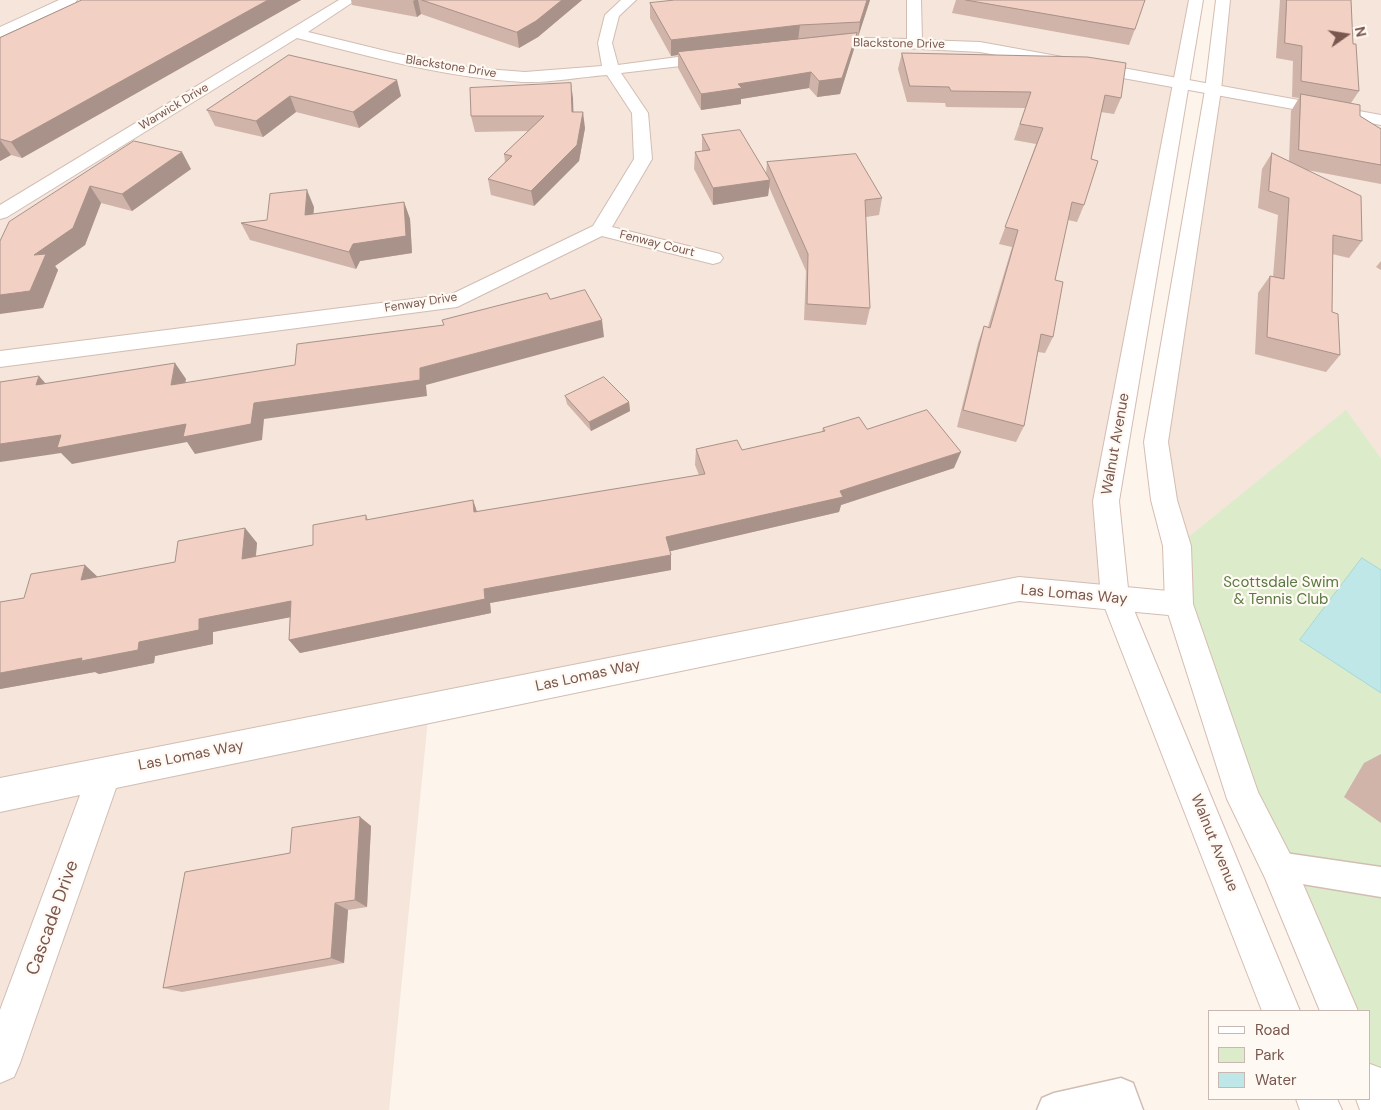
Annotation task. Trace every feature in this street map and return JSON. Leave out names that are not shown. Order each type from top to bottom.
[{"type":"street","points":[[0,33],[70,0]]},
{"type":"street","name":"Warwick Drive","points":[[0,213],[348,0]]},
{"type":"street","points":[[600,230],[643,159],[640,113],[611,70],[605,43],[612,15],[629,0]]},
{"type":"street","points":[[914,0],[915,43]]},
{"type":"street","name":"Walnut Avenue","points":[[1196,0],[1106,501],[1116,598],[1281,1010]]},
{"type":"street","points":[[1223,0],[1213,90],[1156,442],[1164,500],[1177,546],[1179,604],[1244,799],[1278,866],[1339,1010]]},
{"type":"street","name":"Blackstone Drive","points":[[296,33],[394,58],[473,73],[525,77],[611,70],[728,55]]},
{"type":"street","name":"Blackstone Drive","points":[[806,46],[864,42],[980,47],[1381,120]]},
{"type":"street","name":"Fenway Court","points":[[600,230],[713,258]]},
{"type":"street","name":"Fenway Drive","points":[[0,359],[457,300],[600,230]]},
{"type":"street","name":"Las Lomas Way","points":[[0,795],[1019,588],[1179,604]]},
{"type":"street","name":"Cascade Drive","points":[[0,1063],[105,773]]},
{"type":"street","points":[[1371,1086],[1381,1110]]},
{"type":"lane","points":[[1278,866],[1381,882]]},
{"type":"lane","points":[[1054,1110],[1121,1095],[1126,1110]]},
{"type":"shaded area","points":[[0,0],[1196,0],[1106,501],[1115,598],[1019,589],[429,709],[389,1110],[0,1110]]},
{"type":"shaded area","points":[[1223,0],[1381,0],[1381,458],[1346,411],[1177,546],[1156,442]]},
{"type":"green space","name":"Scottsdale Swim & Tennis Club","points":[[1346,410],[1381,458],[1381,1110],[1371,1086],[1371,1010],[1339,1010],[1278,866],[1244,799],[1177,546]]},
{"type":"water","points":[[1362,558],[1381,570],[1381,693],[1300,640]]},
{"type":"building","points":[[82,0],[268,0],[11,142],[0,139],[0,38]]},
{"type":"building","points":[[422,0],[562,0],[536,21],[517,32]]},
{"type":"building","points":[[675,0],[867,0],[860,22],[800,25],[671,40],[650,3]]},
{"type":"building","points":[[966,0],[1145,0],[1135,29]]},
{"type":"building","points":[[1287,0],[1351,0],[1353,44],[1356,44],[1359,91],[1301,81],[1302,46],[1285,43]]},
{"type":"building","points":[[857,33],[842,78],[819,81],[811,72],[738,84],[742,88],[701,94],[678,52]]},
{"type":"building","points":[[902,53],[1087,57],[1126,63],[1121,98],[1105,95],[1091,159],[1098,161],[1084,205],[1072,202],[1055,280],[1063,282],[1053,337],[1041,334],[1024,426],[963,410],[984,326],[990,328],[1018,230],[1005,227],[1043,128],[1020,124],[1031,92],[951,91],[949,87],[910,86]]},
{"type":"building","points":[[289,55],[397,80],[353,112],[290,96],[256,121],[207,110]]},
{"type":"building","points":[[571,83],[572,112],[583,112],[577,145],[531,191],[488,179],[512,156],[504,154],[544,116],[471,116],[470,88]]},
{"type":"building","points":[[1301,94],[1360,105],[1360,116],[1381,129],[1381,165],[1299,150]]},
{"type":"building","points":[[740,130],[770,180],[713,188],[695,152],[710,150],[702,135]]},
{"type":"building","points":[[134,141],[182,152],[122,194],[90,186],[73,228],[34,255],[46,254],[30,291],[0,295],[0,241],[9,222]]},
{"type":"building","points":[[1272,153],[1361,196],[1362,241],[1333,235],[1332,312],[1338,314],[1340,355],[1267,337],[1270,276],[1284,279],[1289,198],[1269,191]]},
{"type":"building","points":[[856,154],[882,198],[865,200],[870,308],[807,304],[808,254],[767,162]]},
{"type":"building","points":[[307,190],[305,215],[404,202],[406,236],[353,244],[349,252],[241,223],[267,220],[270,194]]},
{"type":"building","points":[[585,290],[602,320],[420,368],[420,380],[254,403],[251,424],[183,437],[186,424],[57,448],[61,435],[0,444],[0,382],[39,376],[36,385],[175,363],[171,385],[295,365],[297,344],[444,325],[442,320],[547,293],[550,299]]},
{"type":"building","points":[[604,377],[629,402],[589,422],[565,396]]},
{"type":"building","points":[[927,410],[961,452],[840,491],[843,497],[666,537],[671,555],[484,589],[485,599],[289,640],[291,601],[199,619],[199,630],[139,642],[138,650],[0,673],[0,602],[24,598],[31,574],[85,565],[81,580],[175,562],[178,541],[245,528],[242,559],[313,545],[313,525],[366,515],[366,520],[473,500],[474,512],[705,474],[696,449],[737,440],[742,450],[825,431],[823,428],[859,417],[867,429]]},
{"type":"building","points":[[360,817],[355,900],[335,903],[331,958],[163,988],[185,872],[290,853],[292,828]]}]
